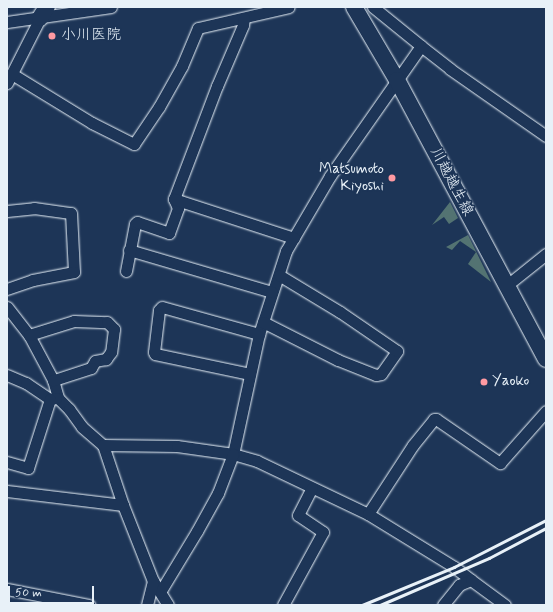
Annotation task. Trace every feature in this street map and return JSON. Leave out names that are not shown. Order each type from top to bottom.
[{"type":"main road","name":"川越越生線","points":[[354,7],[397,80],[546,359]]},
{"type":"street","points":[[7,22],[43,12],[111,7]]},
{"type":"street","points":[[43,12],[9,78],[134,144],[182,66],[198,28],[289,7]]},
{"type":"street","points":[[373,7],[450,69],[544,131]]},
{"type":"street","points":[[126,271],[128,250],[135,224],[137,222],[169,233],[178,208],[174,199],[217,86],[243,25],[244,18]]},
{"type":"street","points":[[160,592],[183,556],[218,493],[233,454],[259,334],[286,251],[330,176],[421,46]]},
{"type":"street","points":[[174,199],[294,238]]},
{"type":"street","points":[[7,211],[34,208],[71,212],[74,272],[33,280],[7,290]]},
{"type":"street","points":[[128,250],[272,292]]},
{"type":"street","points":[[506,286],[546,254]]},
{"type":"street","points":[[263,322],[338,360],[376,375],[381,374],[396,351],[340,312],[279,275]]},
{"type":"street","points":[[7,307],[29,335],[53,380],[54,398],[28,468],[7,462]]},
{"type":"street","points":[[250,374],[155,354],[154,352],[160,310],[162,307],[259,334]]},
{"type":"street","points":[[29,335],[74,321],[107,322],[114,328],[111,352],[106,359],[96,361],[91,368],[53,380]]},
{"type":"street","points":[[7,375],[54,398],[69,409],[82,427],[104,445],[123,504],[154,581],[168,605]]},
{"type":"street","points":[[368,514],[413,444],[434,419],[500,463],[546,411]]},
{"type":"street","points":[[104,445],[177,446],[233,454],[257,462],[368,514],[454,567],[505,605]]},
{"type":"street","points":[[284,605],[322,532],[298,515],[312,488]]},
{"type":"street","points":[[7,491],[123,504]]},
{"type":"street","points":[[443,605],[459,585],[471,580]]},
{"type":"street","points":[[147,605],[154,581]]},
{"type":"street","points":[[7,589],[89,605]]},
{"type":"green space","points":[[450,202],[458,218],[449,224],[444,217],[432,225]]},
{"type":"green space","points":[[468,235],[491,282],[468,264],[476,252],[460,241],[452,250],[446,247]]},
{"type":"railway","points":[[362,605],[454,567],[546,520]]},
{"type":"railway","points":[[380,605],[489,558],[546,528]]},
{"type":"place","name":"小川医院","points":[[52,36]]},
{"type":"place","name":"Matsumoto Kiyoshi","points":[[392,178]]},
{"type":"place","name":"Yaoko","points":[[484,382]]}]
